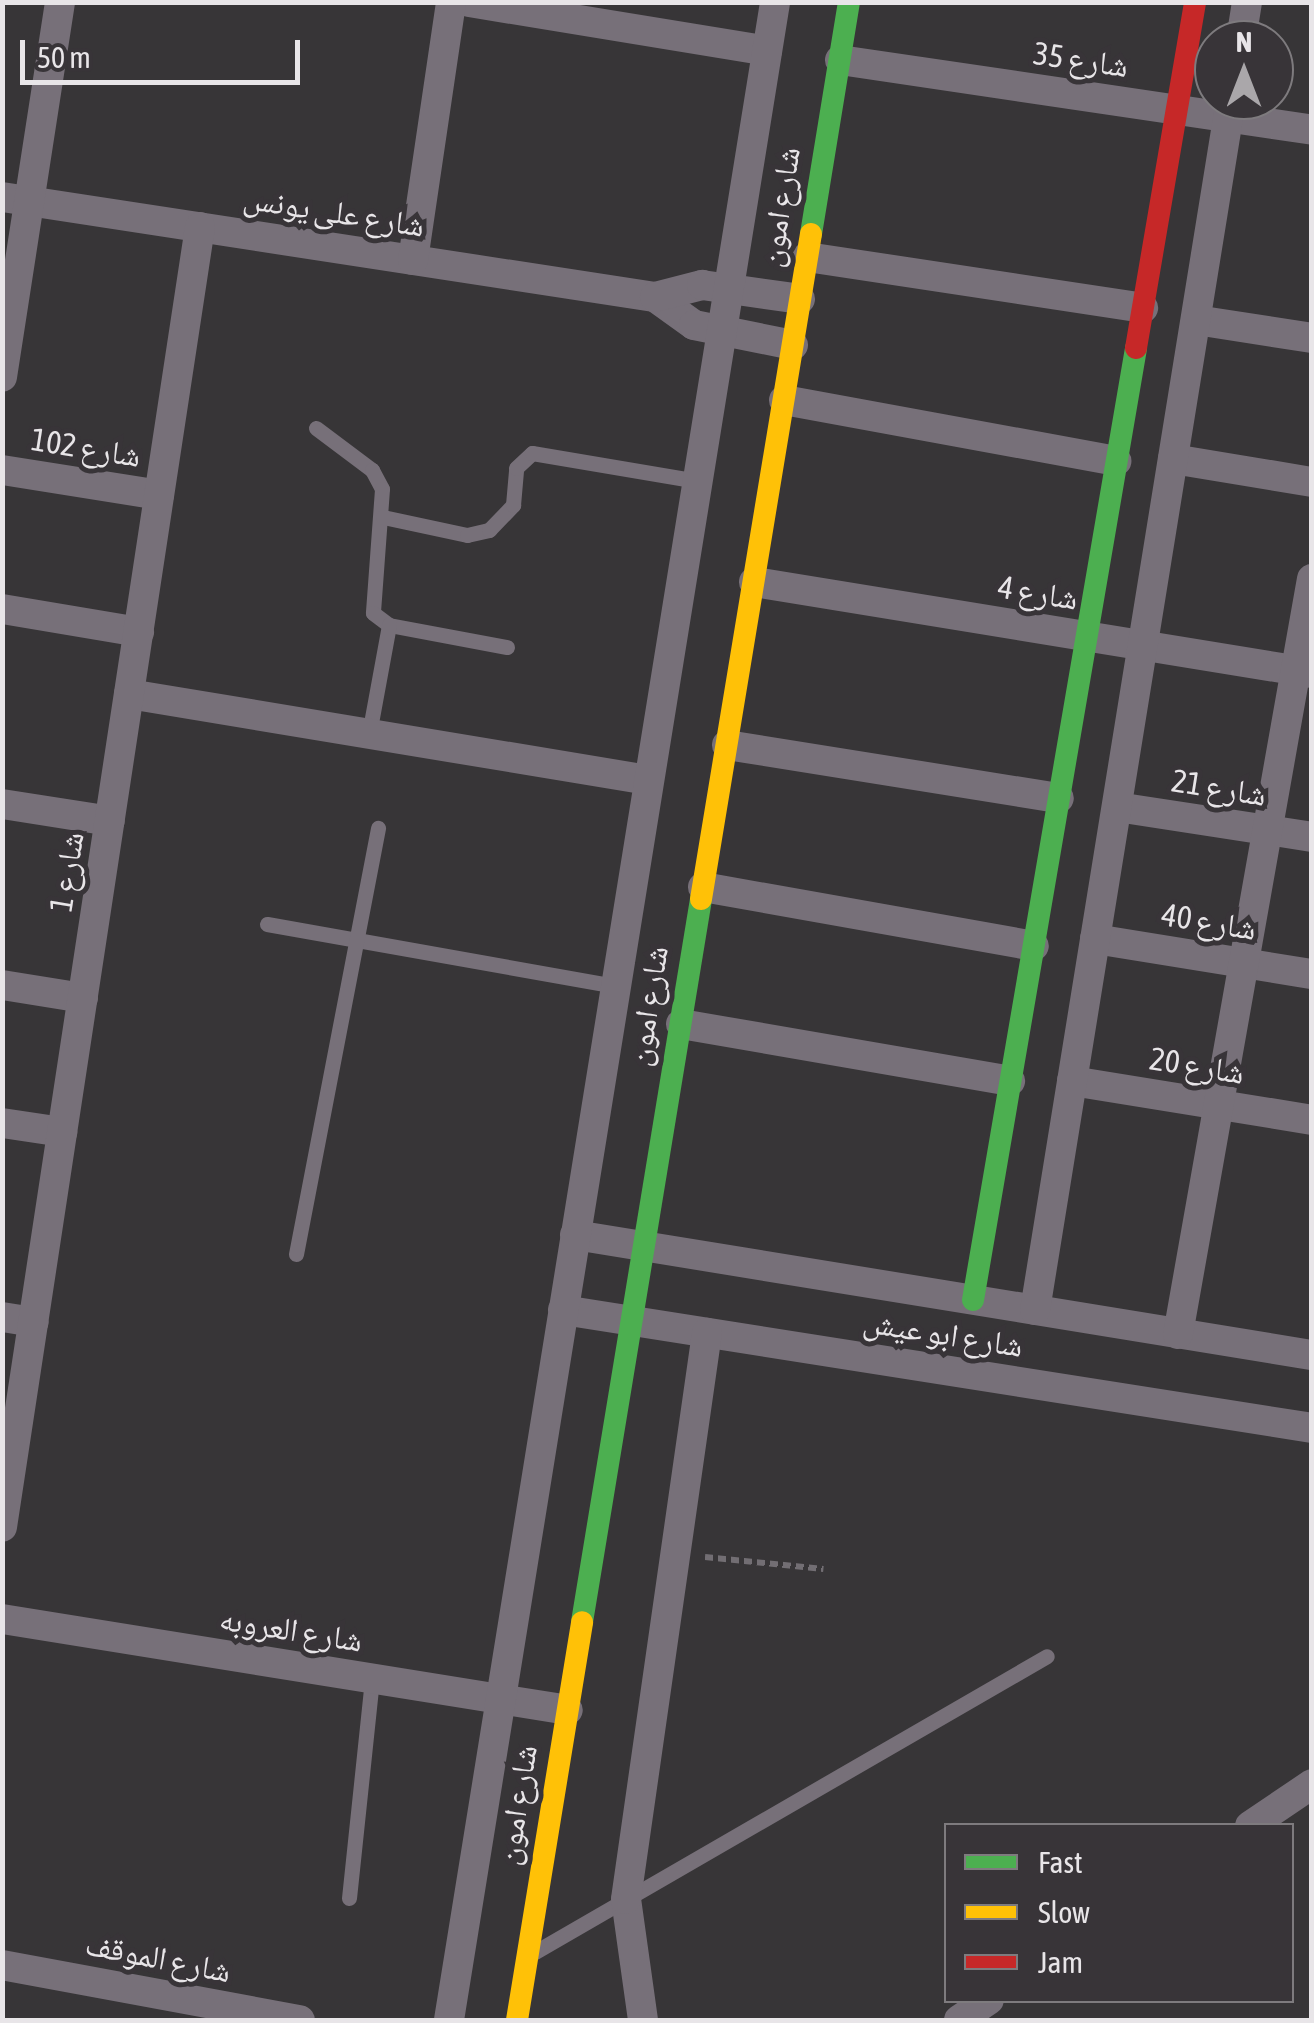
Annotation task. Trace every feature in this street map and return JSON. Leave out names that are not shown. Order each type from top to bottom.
[{"type":"street","points":[[2,377],[16,199],[60,2]]},
{"type":"street","points":[[413,260],[451,2]]},
{"type":"street","points":[[469,2],[767,51]]},
{"type":"street","name":"شارع امون","points":[[449,2020],[775,2]]},
{"type":"street","name":"شارع امون","points":[[516,2020],[849,2]]},
{"type":"street","points":[[973,1300],[1195,2]]},
{"type":"street","name":"شارع 35","points":[[840,60],[1194,110]]},
{"type":"street","points":[[1035,1310],[1228,120]]},
{"type":"street","name":"شارع 35","points":[[1273,120],[1312,130]]},
{"type":"street","name":"شارع على يونس","points":[[16,199],[655,297],[729,286],[800,299]]},
{"type":"street","name":"شارع 1","points":[[2,1527],[9,1441],[34,1322],[200,227]]},
{"type":"street","points":[[807,257],[1143,308]]},
{"type":"street","name":"شارع على يونس","points":[[655,297],[722,333],[793,344]]},
{"type":"street","points":[[1196,320],[1312,338]]},
{"type":"street","points":[[784,400],[1116,461]]},
{"type":"street","points":[[1173,459],[1312,482]]},
{"type":"street","name":"شارع 102","points":[[2,470],[159,495]]},
{"type":"street","points":[[1178,1334],[1267,830],[1304,671],[1312,579]]},
{"type":"street","name":"شارع 4","points":[[754,582],[1304,671]]},
{"type":"street","points":[[2,610],[138,632]]},
{"type":"street","points":[[129,694],[648,780]]},
{"type":"street","points":[[727,745],[1058,798]]},
{"type":"street","points":[[2,804],[110,821]]},
{"type":"street","name":"شارع 21","points":[[1116,807],[1312,838]]},
{"type":"street","points":[[703,887],[1034,946]]},
{"type":"street","name":"شارع 40","points":[[1095,938],[1312,974]]},
{"type":"street","points":[[2,985],[83,998]]},
{"type":"street","points":[[681,1024],[1010,1082]]},
{"type":"street","name":"شارع 20","points":[[1072,1082],[1312,1120]]},
{"type":"street","points":[[2,1123],[62,1132]]},
{"type":"street","name":"شارع ابو عيش","points":[[576,1235],[1311,1355]]},
{"type":"street","name":"شارع ابو عيش","points":[[563,1310],[1312,1428]]},
{"type":"street","points":[[2,1317],[34,1322]]},
{"type":"street","points":[[643,2020],[626,1899],[708,1333]]},
{"type":"street","name":"شارع العروبه","points":[[2,1618],[568,1710]]},
{"type":"street","points":[[1254,1823],[1312,1784]]},
{"type":"street","name":"شارع الموقف","points":[[2,1964],[231,2014],[300,2020]]},
{"type":"street","points":[[959,2020],[984,2003]]},
{"type":"lane","points":[[316,428],[372,470],[382,517],[369,604],[389,625],[507,647]]},
{"type":"lane","points":[[382,517],[467,535],[489,530],[513,506],[516,468],[532,453],[698,480]]},
{"type":"lane","points":[[369,734],[389,625]]},
{"type":"lane","points":[[296,1254],[378,828]]},
{"type":"lane","points":[[268,924],[615,986]]},
{"type":"lane","points":[[527,1958],[1047,1656]]},
{"type":"lane","points":[[349,1898],[372,1678]]},
{"type":"path","points":[[676,1554],[823,1569]]},
{"type":"traffic: fast","points":[[811,234],[849,2]]},
{"type":"traffic: fast","points":[[973,1300],[1136,348]]},
{"type":"traffic: fast","points":[[582,1622],[701,899]]},
{"type":"traffic: slow","points":[[701,899],[811,234]]},
{"type":"traffic: slow","points":[[517,2020],[582,1622]]},
{"type":"traffic: jam","points":[[1136,348],[1195,2]]}]
